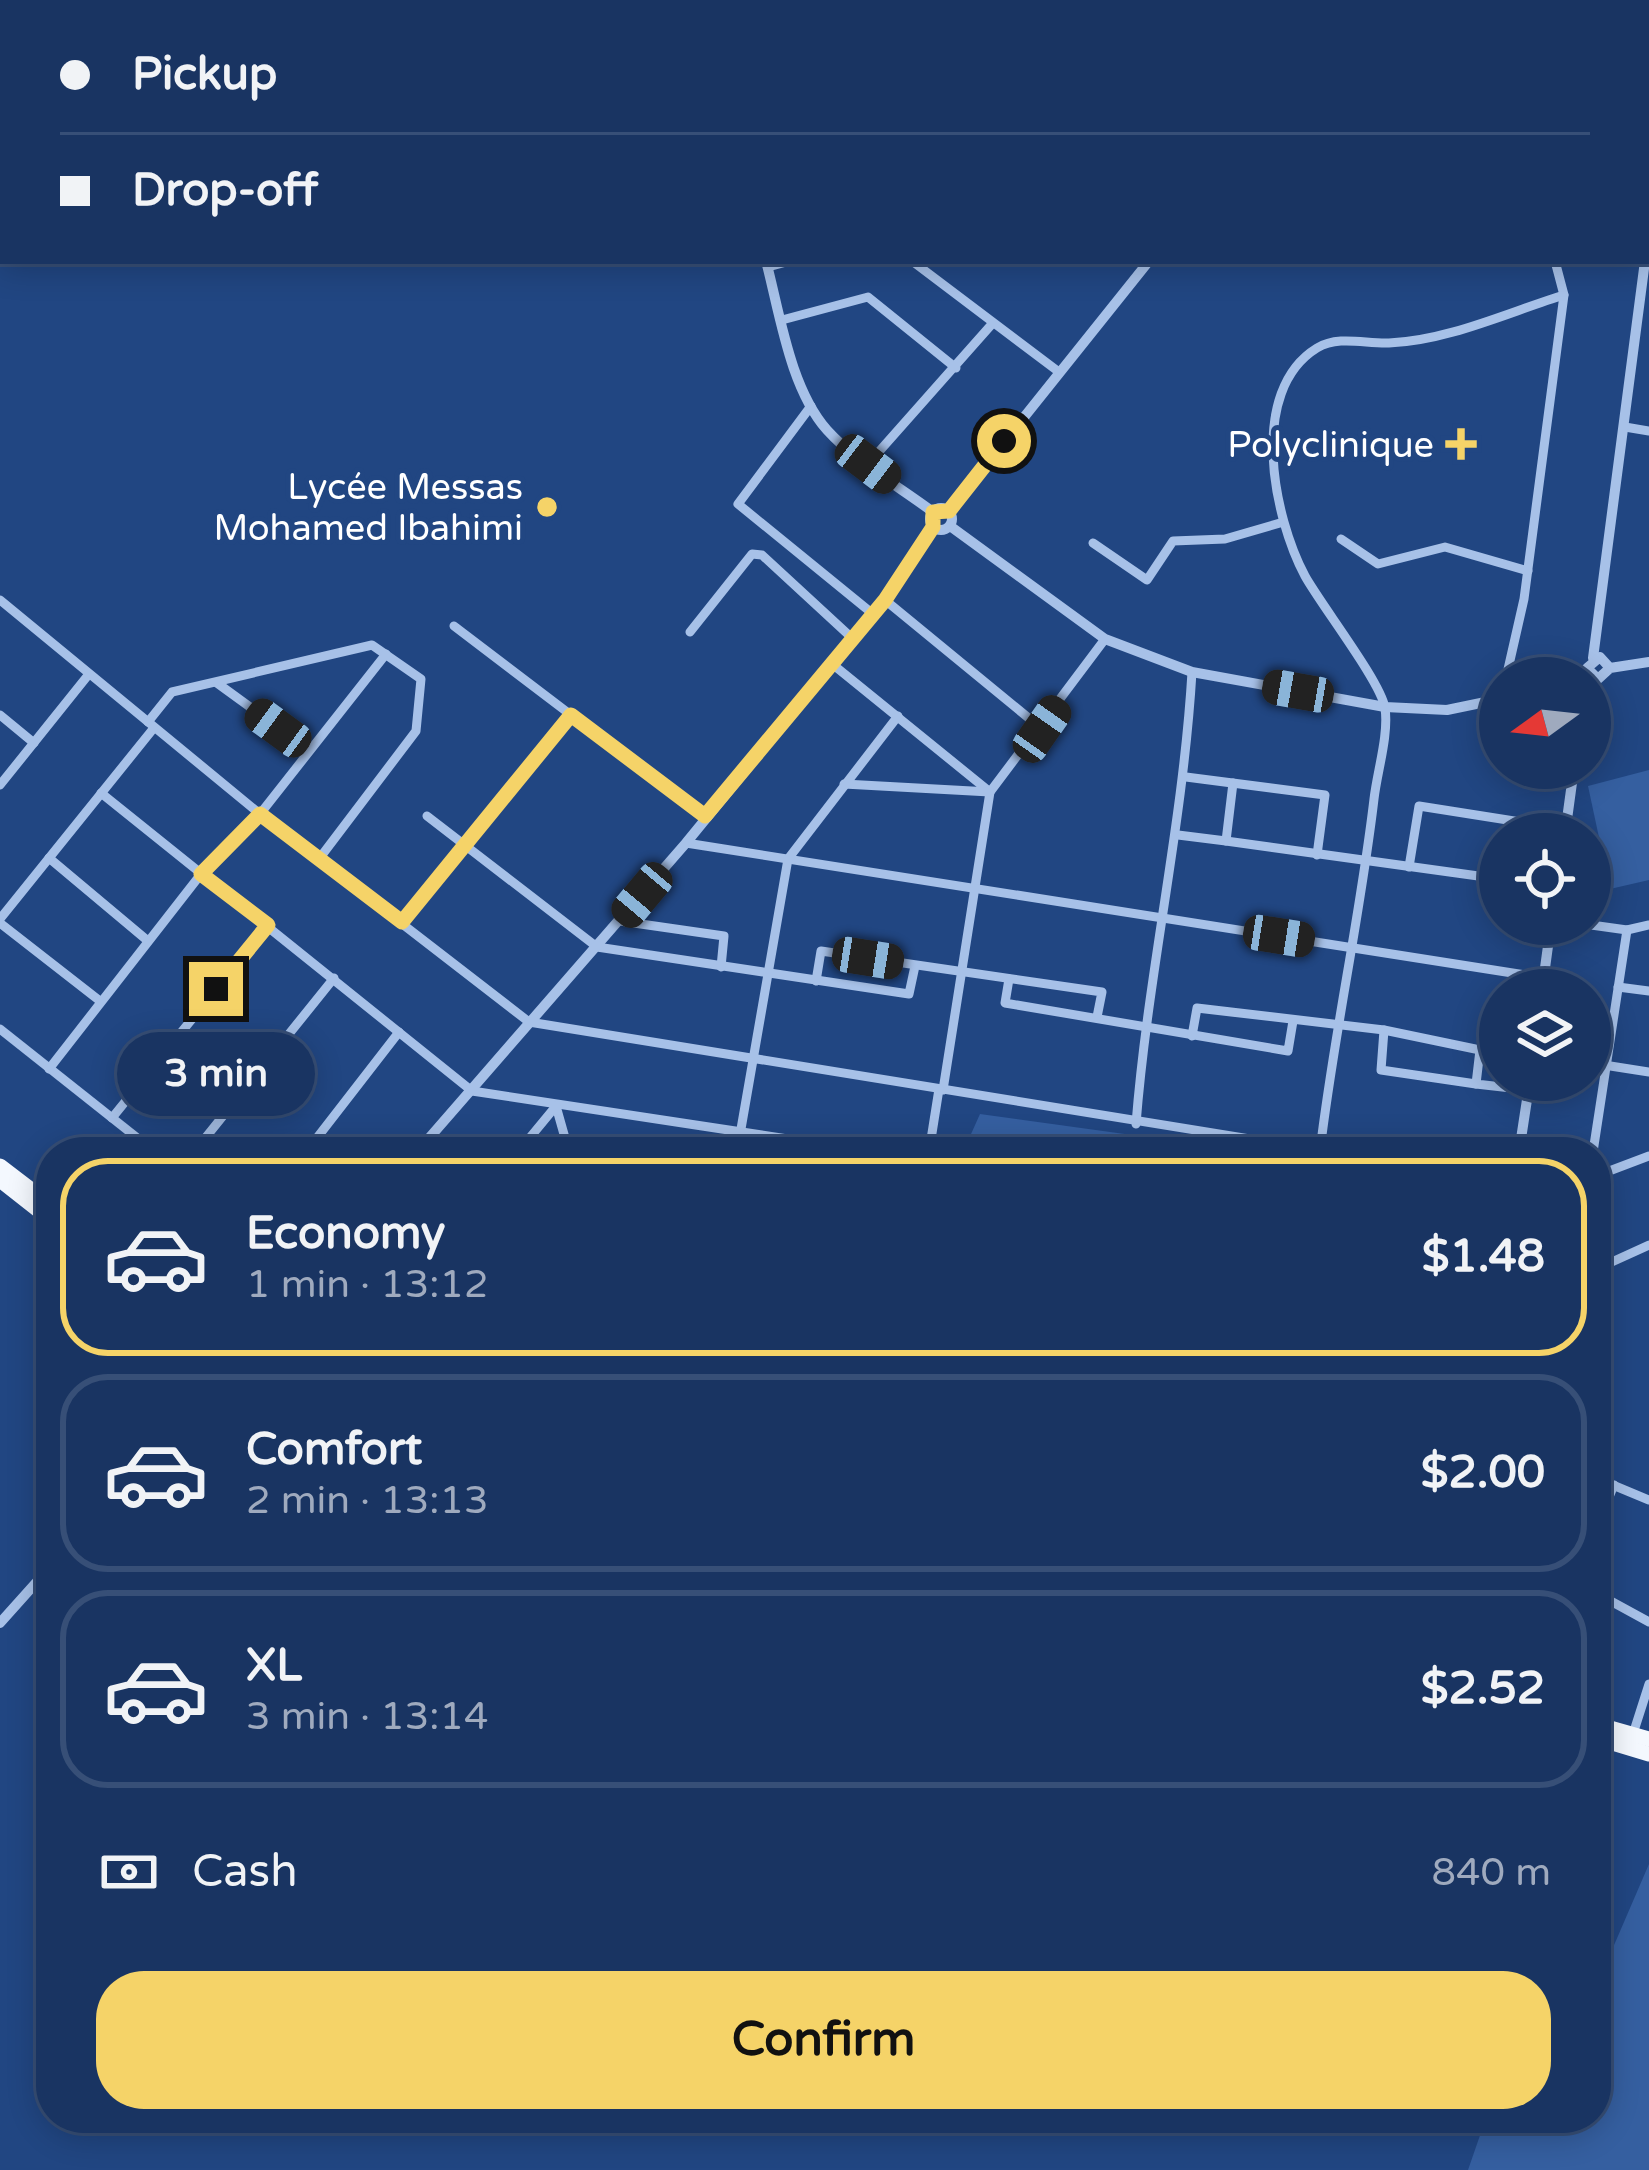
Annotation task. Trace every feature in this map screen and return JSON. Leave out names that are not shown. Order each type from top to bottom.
[{"type":"highway","points":[[0,1166],[36,1194]]},
{"type":"highway","points":[[0,1180],[36,1208]]},
{"type":"highway","points":[[1611,1728],[1641,1737]]},
{"type":"highway","points":[[1611,1743],[1649,1754]]},
{"type":"street","points":[[767,264],[811,406],[828,430],[933,512],[949,511]]},
{"type":"street","points":[[916,264],[1059,372]]},
{"type":"street","points":[[950,526],[949,511],[1147,264]]},
{"type":"street","points":[[1510,657],[1528,571],[1564,295],[1556,264]]},
{"type":"street","points":[[1593,657],[1645,264]]},
{"type":"street","points":[[1322,1137],[1335,1025],[1355,948],[1385,707],[1307,580],[1280,523],[1273,472],[1288,380],[1318,348],[1337,340],[1385,343],[1425,338],[1564,295]]},
{"type":"street","points":[[782,320],[868,297],[956,368]]},
{"type":"street","points":[[868,464],[992,324]]},
{"type":"street","points":[[811,406],[738,505],[873,614]]},
{"type":"street","points":[[1625,428],[1649,431]]},
{"type":"street","points":[[431,1137],[620,921],[885,600],[933,527],[933,512]]},
{"type":"street","points":[[1093,543],[1148,580],[1173,541],[1225,539],[1280,523]]},
{"type":"street","points":[[933,527],[950,526],[1105,639],[1192,672],[1385,707],[1438,711],[1479,703]]},
{"type":"street","points":[[1341,539],[1378,563],[1445,547],[1528,571]]},
{"type":"street","points":[[690,632],[752,554],[762,555],[852,638]]},
{"type":"street","points":[[0,600],[260,814],[529,1022],[1225,1137]]},
{"type":"street","points":[[885,600],[1042,729]]},
{"type":"street","points":[[454,626],[705,816]]},
{"type":"street","points":[[931,1137],[963,973],[990,792],[1042,729],[1105,639]]},
{"type":"street","points":[[100,1001],[0,921],[172,692],[372,645],[421,679],[416,731],[319,859]]},
{"type":"street","points":[[49,1069],[201,874],[260,814],[386,654]]},
{"type":"street","points":[[1611,668],[1649,662]]},
{"type":"street","points":[[831,663],[990,792]]},
{"type":"street","points":[[1136,1124],[1144,1030],[1186,777],[1192,672]]},
{"type":"street","points":[[0,785],[89,674]]},
{"type":"street","points":[[217,682],[309,750]]},
{"type":"street","points":[[0,715],[34,743]]},
{"type":"street","points":[[402,922],[571,715]]},
{"type":"street","points":[[740,1137],[788,859],[898,716]]},
{"type":"street","points":[[1186,777],[1325,795],[1316,855]]},
{"type":"street","points":[[1226,841],[1233,783]]},
{"type":"street","points":[[844,784],[990,792]]},
{"type":"street","points":[[100,793],[472,1091],[783,1137]]},
{"type":"street","points":[[1409,867],[1419,806],[1479,815]]},
{"type":"street","points":[[427,816],[597,947],[909,994],[915,966]]},
{"type":"street","points":[[1178,835],[1479,876]]},
{"type":"street","points":[[686,843],[1165,917],[1479,972]]},
{"type":"street","points":[[49,857],[148,941]]},
{"type":"street","points":[[620,921],[724,936],[721,967]]},
{"type":"street","points":[[112,1118],[268,925]]},
{"type":"street","points":[[1611,928],[1649,925]]},
{"type":"street","points":[[1611,1026],[1628,930]]},
{"type":"street","points":[[816,981],[821,951],[1102,992],[1097,1018]]},
{"type":"street","points":[[206,1137],[334,978]]},
{"type":"street","points":[[1009,979],[1005,1003],[1144,1030],[1288,1051],[1293,1021]]},
{"type":"street","points":[[1618,987],[1649,991]]},
{"type":"street","points":[[1192,1036],[1197,1008],[1384,1030],[1480,1050],[1476,1084]]},
{"type":"street","points":[[0,1029],[136,1137]]},
{"type":"street","points":[[1384,1030],[1381,1070],[1479,1084]]},
{"type":"street","points":[[318,1137],[399,1032]]},
{"type":"street","points":[[1611,1066],[1649,1072]]},
{"type":"street","points":[[1521,1137],[1527,1101]]},
{"type":"street","points":[[1595,1137],[1599,1101]]},
{"type":"street","points":[[530,1137],[556,1106]]},
{"type":"street","points":[[556,1106],[565,1137]]},
{"type":"street","points":[[1611,1170],[1649,1156]]},
{"type":"street","points":[[1611,1261],[1649,1245]]},
{"type":"street","points":[[1611,1484],[1649,1500]]},
{"type":"street","points":[[1611,1492],[1614,1485]]},
{"type":"street","points":[[0,1623],[36,1583]]},
{"type":"street","points":[[1611,1601],[1649,1622]]},
{"type":"street","points":[[1641,1737],[1649,1684]]},
{"type":"shaded area","points":[[1649,770],[1649,880],[1611,889],[1611,813],[1594,813],[1589,789],[1611,789],[1611,780]]},
{"type":"shaded area","points":[[980,1114],[1146,1137],[970,1137]]},
{"type":"shaded area","points":[[1649,1864],[1649,2170],[1468,2170],[1481,2133],[1611,2133],[1611,1952]]},
{"type":"place","name":"Polyclinique","points":[[1461,444]]},
{"type":"place","name":"Lycée Messas Mohamed Ibahimi","points":[[547,507]]},
{"type":"route","points":[[216,989],[268,925],[201,874],[260,814],[402,922],[571,715],[705,816],[885,600],[933,527],[933,512],[949,511],[1004,441]]}]
